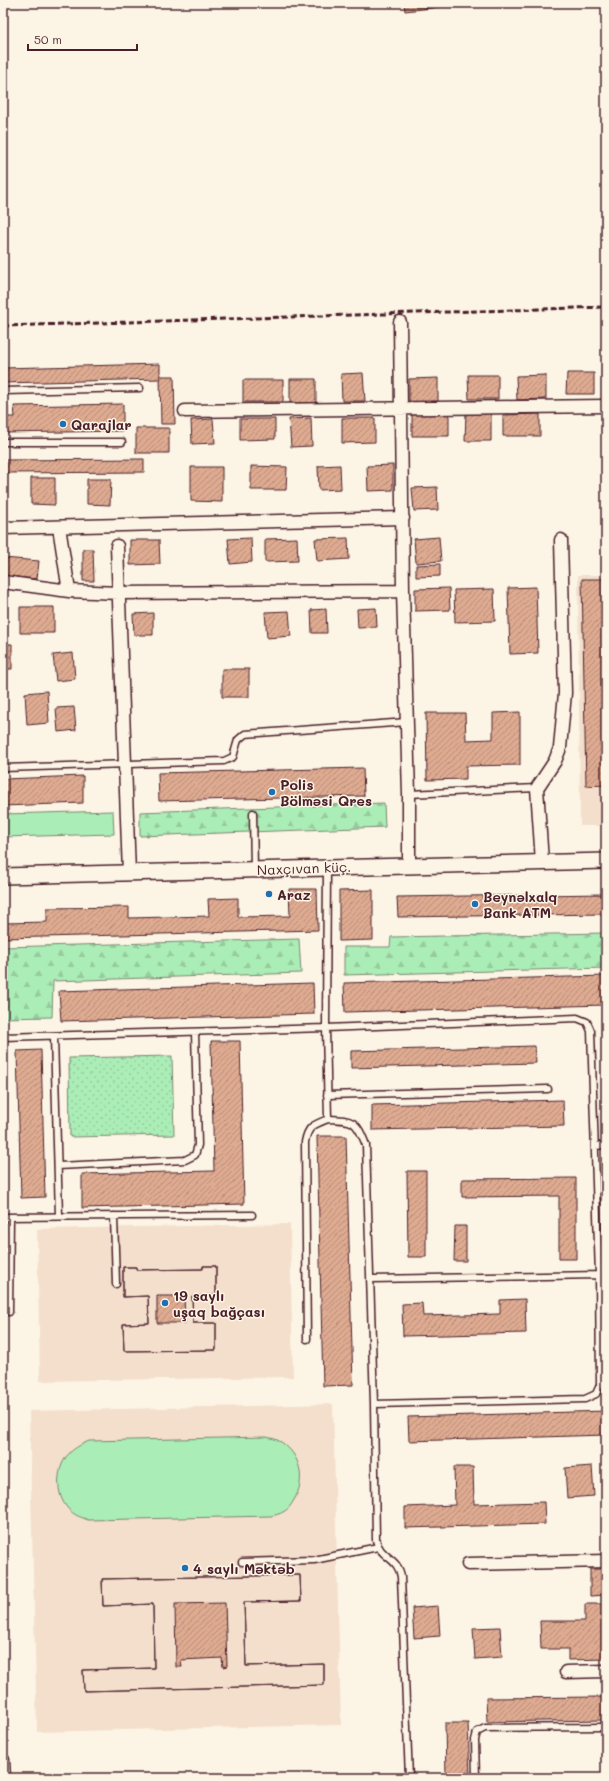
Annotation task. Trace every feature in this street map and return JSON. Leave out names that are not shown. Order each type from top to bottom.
[{"type":"street","points":[[400,322],[403,591],[409,794],[409,865]]},
{"type":"street","points":[[185,412],[606,406]]},
{"type":"street","points":[[3,528],[403,518]]},
{"type":"street","points":[[58,527],[68,591]]},
{"type":"street","points":[[542,862],[537,788],[555,761],[560,748],[565,694],[560,540]]},
{"type":"street","points":[[117,546],[129,872]]},
{"type":"street","points":[[3,582],[68,591],[119,593],[403,591]]},
{"type":"street","name":"Naxçıvan küç.","points":[[3,876],[606,861]]},
{"type":"street","points":[[468,1564],[606,1561]]},
{"type":"street","points":[[566,1672],[606,1671]]},
{"type":"street","points":[[3,1760],[4,1778]]},
{"type":"lane","points":[[3,391],[140,388]]},
{"type":"lane","points":[[3,442],[122,442]]},
{"type":"lane","points":[[3,768],[224,762],[232,757],[238,740],[245,734],[407,722]]},
{"type":"lane","points":[[409,794],[537,788]]},
{"type":"lane","points":[[253,813],[254,869]]},
{"type":"lane","points":[[326,867],[326,1028],[328,1119]]},
{"type":"lane","points":[[3,1037],[326,1028],[577,1018],[587,1022],[591,1031],[599,1275],[600,1385],[596,1394],[585,1399],[374,1404]]},
{"type":"lane","points":[[58,1166],[185,1160],[195,1155],[198,1145],[195,1032]]},
{"type":"lane","points":[[54,1036],[59,1216]]},
{"type":"lane","points":[[327,1094],[548,1089]]},
{"type":"lane","points":[[307,1339],[305,1142],[307,1132],[313,1125],[328,1119],[349,1120],[359,1128],[366,1145],[371,1279],[376,1540],[380,1552],[392,1560],[401,1571],[409,1778]]},
{"type":"lane","points":[[595,1146],[606,1145]]},
{"type":"lane","points":[[9,1312],[6,1217],[252,1214]]},
{"type":"lane","points":[[114,1216],[116,1284]]},
{"type":"lane","points":[[371,1279],[599,1275]]},
{"type":"lane","points":[[242,1562],[314,1560],[378,1547]]},
{"type":"lane","points":[[476,1778],[475,1740],[477,1732],[485,1728],[606,1727]]},
{"type":"shaded area","points":[[578,575],[606,575],[606,826],[580,826]]},
{"type":"shaded area","name":"19 saylı uşaq bağçası","points":[[290,1224],[293,1377],[40,1381],[37,1229]]},
{"type":"shaded area","name":"4 saylı Məktəb","points":[[333,1404],[341,1725],[37,1732],[29,1411]]},
{"type":"green space","points":[[384,803],[385,827],[140,836],[140,812]]},
{"type":"green space","points":[[113,811],[114,834],[3,837],[3,814]]},
{"type":"green space","points":[[606,933],[606,968],[344,975],[344,947],[390,947],[391,937]]},
{"type":"green space","points":[[299,939],[301,973],[53,981],[52,1017],[3,1018],[3,947]]},
{"type":"green space","points":[[172,1056],[174,1135],[70,1137],[69,1058]]},
{"type":"green space","points":[[266,1437],[278,1440],[288,1447],[300,1468],[300,1484],[298,1492],[291,1505],[285,1511],[271,1516],[88,1520],[77,1516],[69,1510],[64,1504],[61,1496],[59,1480],[62,1464],[71,1452],[89,1441]]},
{"type":"building","points":[[404,3],[440,3],[440,7],[405,11]]},
{"type":"building","points":[[160,364],[160,379],[3,383],[3,368]]},
{"type":"building","points":[[363,373],[365,401],[342,401],[341,374]]},
{"type":"building","points":[[567,373],[594,373],[594,394],[566,394]]},
{"type":"building","points":[[468,375],[498,375],[498,399],[469,399]]},
{"type":"building","points":[[546,375],[546,399],[517,400],[516,376]]},
{"type":"building","points":[[160,376],[174,376],[175,424],[161,424]]},
{"type":"building","points":[[438,378],[438,403],[409,403],[409,379]]},
{"type":"building","points":[[290,379],[316,379],[316,403],[290,403]]},
{"type":"building","points":[[243,380],[283,380],[283,402],[243,402]]},
{"type":"building","name":"Qarajlar","points":[[123,404],[123,431],[3,433],[3,406],[8,406],[8,417],[15,417],[14,406]]},
{"type":"building","points":[[466,413],[491,413],[491,441],[465,441]]},
{"type":"building","points":[[412,414],[449,414],[449,436],[412,436]]},
{"type":"building","points":[[540,414],[540,436],[503,436],[503,415]]},
{"type":"building","points":[[311,418],[312,446],[291,447],[289,419]]},
{"type":"building","points":[[342,418],[375,418],[375,442],[342,443]]},
{"type":"building","points":[[213,419],[215,443],[192,444],[191,420]]},
{"type":"building","points":[[240,419],[275,419],[275,439],[240,440]]},
{"type":"building","points":[[136,428],[169,428],[169,453],[136,453]]},
{"type":"building","points":[[144,459],[144,472],[3,473],[3,460]]},
{"type":"building","points":[[340,465],[341,489],[319,490],[318,466]]},
{"type":"building","points":[[393,465],[393,490],[368,491],[367,466]]},
{"type":"building","points":[[251,466],[287,467],[286,490],[251,490]]},
{"type":"building","points":[[191,467],[222,467],[222,502],[191,501]]},
{"type":"building","points":[[31,478],[55,478],[55,505],[31,504]]},
{"type":"building","points":[[87,479],[111,479],[110,505],[87,504]]},
{"type":"building","points":[[437,487],[438,510],[414,511],[412,488]]},
{"type":"building","points":[[439,537],[441,561],[416,563],[414,539]]},
{"type":"building","points":[[251,538],[252,562],[230,564],[228,539]]},
{"type":"building","points":[[297,538],[298,561],[265,562],[265,539]]},
{"type":"building","points":[[348,538],[349,559],[317,561],[315,539]]},
{"type":"building","points":[[130,540],[159,540],[160,564],[130,565]]},
{"type":"building","points":[[83,549],[93,549],[94,581],[83,581]]},
{"type":"building","points":[[3,558],[39,561],[37,579],[3,576]]},
{"type":"building","points":[[440,564],[440,576],[416,577],[416,565]]},
{"type":"building","points":[[582,579],[606,579],[606,785],[586,786]]},
{"type":"building","points":[[536,587],[538,653],[510,654],[508,588]]},
{"type":"building","points":[[449,588],[450,610],[415,611],[415,589]]},
{"type":"building","points":[[494,589],[495,621],[455,622],[454,590]]},
{"type":"building","points":[[20,607],[54,607],[54,633],[20,633]]},
{"type":"building","points":[[376,608],[377,627],[358,628],[357,609]]},
{"type":"building","points":[[326,609],[327,633],[312,633],[311,610]]},
{"type":"building","points":[[289,611],[291,636],[267,638],[265,612]]},
{"type":"building","points":[[153,613],[153,635],[134,635],[133,614]]},
{"type":"building","points":[[3,644],[12,644],[12,669],[3,669]]},
{"type":"building","points":[[73,653],[75,679],[56,681],[53,655]]},
{"type":"building","points":[[222,669],[249,669],[249,697],[222,697]]},
{"type":"building","points":[[47,691],[49,723],[27,725],[25,693]]},
{"type":"building","points":[[74,707],[76,730],[58,732],[56,708]]},
{"type":"building","points":[[520,712],[520,765],[466,766],[466,779],[427,780],[426,713],[465,713],[466,740],[493,739],[493,713]]},
{"type":"building","points":[[363,768],[364,796],[159,801],[158,773]]},
{"type":"building","points":[[83,776],[83,803],[3,806],[3,779]]},
{"type":"building","points":[[289,889],[317,889],[318,930],[3,938],[3,923],[47,922],[47,908],[129,907],[129,918],[209,916],[208,899],[238,898],[238,917],[290,916]]},
{"type":"building","points":[[373,890],[373,940],[339,941],[339,891]]},
{"type":"building","points":[[606,894],[606,914],[398,917],[397,897]]},
{"type":"building","points":[[606,976],[606,1027],[605,1005],[345,1012],[344,983]]},
{"type":"building","points":[[313,983],[314,1014],[61,1021],[59,991]]},
{"type":"building","points":[[211,1041],[240,1041],[244,1204],[82,1208],[82,1174],[214,1171]]},
{"type":"building","points":[[535,1046],[536,1063],[351,1068],[351,1051]]},
{"type":"building","points":[[41,1050],[45,1197],[21,1198],[17,1051]]},
{"type":"building","points":[[563,1100],[564,1126],[372,1130],[372,1105]]},
{"type":"building","points":[[317,1136],[346,1136],[353,1385],[323,1386]]},
{"type":"building","points":[[407,1171],[426,1171],[426,1257],[408,1257]]},
{"type":"building","points":[[576,1178],[576,1259],[559,1259],[559,1196],[462,1197],[462,1179]]},
{"type":"building","points":[[455,1226],[466,1226],[466,1261],[454,1261]]},
{"type":"building","points":[[203,1266],[216,1266],[216,1295],[192,1296],[193,1323],[216,1323],[216,1350],[124,1351],[123,1324],[149,1323],[148,1296],[123,1297],[123,1267],[136,1267],[136,1270],[203,1269]],"holes":[[[157,1296],[184,1296],[185,1323],[157,1323]]]},
{"type":"building","points":[[203,1266],[216,1266],[216,1295],[192,1296],[193,1323],[216,1323],[216,1350],[124,1351],[123,1324],[149,1323],[148,1296],[123,1297],[123,1267],[136,1267],[136,1270],[203,1269]]},
{"type":"building","points":[[525,1299],[526,1333],[403,1336],[402,1304],[422,1303],[423,1316],[500,1314],[500,1300]]},
{"type":"building","points":[[606,1411],[606,1435],[409,1441],[408,1417]]},
{"type":"building","points":[[592,1466],[594,1496],[567,1498],[565,1468]]},
{"type":"building","points":[[454,1467],[473,1467],[474,1504],[544,1502],[545,1524],[405,1528],[405,1507],[455,1505]]},
{"type":"building","points":[[590,1569],[606,1569],[606,1595],[590,1596]]},
{"type":"building","points":[[300,1575],[301,1601],[244,1602],[246,1666],[324,1664],[324,1685],[84,1691],[83,1670],[154,1668],[153,1604],[103,1606],[102,1579]],"holes":[[[225,1603],[227,1666],[223,1667],[222,1658],[181,1660],[182,1667],[176,1667],[175,1604]]]},
{"type":"building","points":[[300,1575],[301,1601],[244,1602],[246,1666],[324,1664],[324,1685],[84,1691],[83,1670],[154,1668],[153,1604],[103,1606],[102,1579]]},
{"type":"building","points":[[585,1604],[606,1604],[606,1659],[568,1660],[568,1649],[541,1649],[540,1621],[585,1621]]},
{"type":"building","points":[[438,1606],[440,1636],[414,1638],[412,1608]]},
{"type":"building","points":[[500,1627],[502,1657],[475,1659],[473,1628]]},
{"type":"building","points":[[604,1697],[604,1720],[487,1722],[486,1698]]},
{"type":"building","points":[[445,1723],[468,1723],[470,1778],[446,1778]]},
{"type":"railway","points":[[3,326],[606,307]]},
{"type":"place","name":"Qarajlar","points":[[63,424]]},
{"type":"place","name":"Polis Bölməsi Qres","points":[[272,792]]},
{"type":"place","name":"Araz","points":[[269,894]]},
{"type":"place","name":"Beynəlxalq Bank ATM","points":[[475,904]]},
{"type":"place","name":"19 saylı uşaq bağçası","points":[[165,1303]]},
{"type":"place","name":"4 saylı Məktəb","points":[[185,1568]]}]
